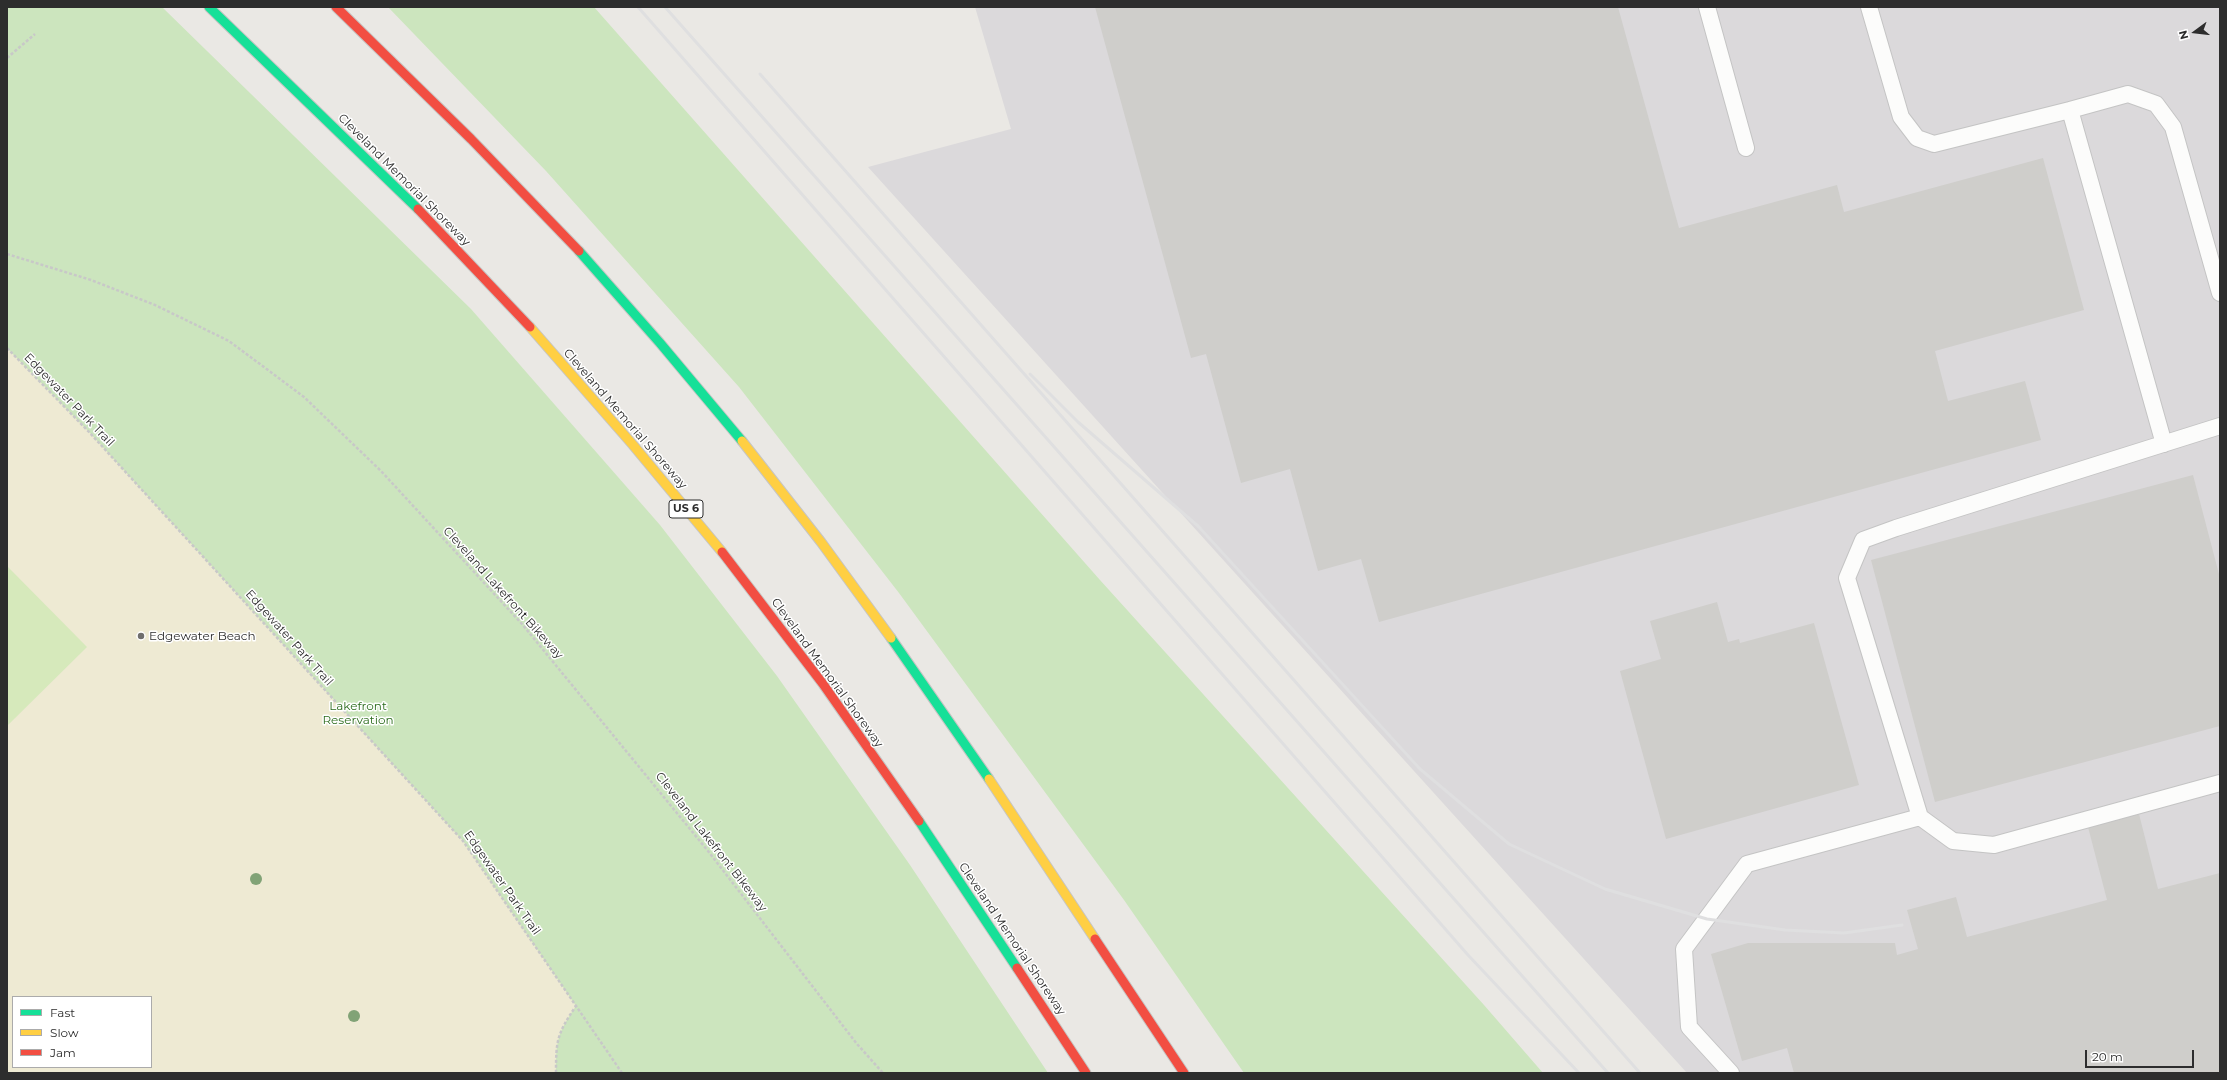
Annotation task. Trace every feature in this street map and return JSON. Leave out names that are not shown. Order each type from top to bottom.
[{"type":"highway","name":"Cleveland Memorial Shoreway","points":[[209,7],[372,164],[466,259],[556,356],[686,509],[768,612],[845,715],[920,822],[1086,1073]]},
{"type":"highway","points":[[336,7],[409,77],[551,221],[675,362],[766,472],[846,577],[925,687],[1184,1073]]},
{"type":"lane","points":[[1707,7],[1746,148]]},
{"type":"lane","points":[[1869,7],[1901,117],[1917,138],[1934,144],[2128,94],[2156,104],[2173,127],[2220,293]]},
{"type":"lane","points":[[2070,110],[2164,444]]},
{"type":"lane","points":[[2220,426],[1863,540],[1847,578],[1920,817],[1953,841],[1994,845],[2220,783]]},
{"type":"lane","points":[[1731,1073],[1689,1027],[1684,949],[1747,864],[1920,817]]},
{"type":"path","points":[[7,58],[35,34]]},
{"type":"path","name":"Cleveland Lakefront Bikeway","points":[[7,254],[91,280],[155,305],[229,341],[304,397],[381,472],[522,624],[708,851],[857,1044],[883,1073]]},
{"type":"path","name":"Edgewater Park Trail","points":[[7,348],[89,432],[463,841],[622,1073]]},
{"type":"path","points":[[556,1073],[556,1043],[561,1028],[576,1006]]},
{"type":"shaded area","points":[[975,7],[2220,7],[2220,1073],[1687,1073],[868,167],[1011,129]]},
{"type":"green space","name":"Lakefront Reservation","points":[[7,7],[162,7],[471,309],[660,525],[777,676],[910,865],[1048,1073],[7,1073]]},
{"type":"green space","points":[[388,7],[594,7],[1100,580],[1484,1005],[1543,1073],[1244,1073],[1124,900],[899,593],[739,387],[546,171]]},
{"type":"green space","points":[[7,566],[87,647],[7,726]]},
{"type":"sand","name":"Edgewater Beach","points":[[7,348],[89,432],[463,841],[576,1006],[561,1031],[556,1053],[556,1073],[7,1073]]},
{"type":"building","points":[[1095,7],[1618,7],[1679,228],[1837,185],[1844,212],[2043,158],[2084,310],[1935,351],[1948,401],[2025,381],[2041,440],[1379,622],[1361,559],[1318,571],[1290,469],[1241,483],[1206,354],[1191,358]]},
{"type":"building","points":[[2193,475],[2220,578],[2220,726],[1935,802],[1871,560]]},
{"type":"building","points":[[1717,602],[1728,642],[1739,639],[1740,643],[1814,623],[1859,785],[1666,839],[1620,671],[1661,659],[1650,621]]},
{"type":"building","points":[[2139,814],[2158,889],[2220,873],[2220,1073],[1794,1073],[1787,1048],[1742,1061],[1711,954],[1748,943],[1895,943],[1897,955],[1918,949],[1907,910],[1956,897],[1967,937],[2107,900],[2088,827]]},
{"type":"railway","points":[[638,7],[1468,955],[1579,1073]]},
{"type":"railway","points":[[665,7],[1608,1073]]},
{"type":"railway","points":[[760,74],[1640,1073]]},
{"type":"railway","points":[[1030,374],[1078,422],[1198,526],[1420,769],[1509,844],[1605,889],[1707,919],[1785,930],[1844,933],[1902,925]]},
{"type":"traffic: fast","points":[[209,7],[418,209]]},
{"type":"traffic: fast","points":[[579,251],[660,343],[742,441]]},
{"type":"traffic: fast","points":[[891,638],[989,779]]},
{"type":"traffic: fast","points":[[919,821],[1017,968]]},
{"type":"traffic: slow","points":[[530,327],[633,445],[722,552]]},
{"type":"traffic: slow","points":[[742,441],[821,542],[891,638]]},
{"type":"traffic: slow","points":[[989,779],[1095,939]]},
{"type":"traffic: jam","points":[[336,7],[471,139],[579,251]]},
{"type":"traffic: jam","points":[[418,209],[530,327]]},
{"type":"traffic: jam","points":[[722,552],[823,684],[919,821]]},
{"type":"traffic: jam","points":[[1095,939],[1184,1073]]},
{"type":"traffic: jam","points":[[1017,968],[1086,1073]]},
{"type":"place","name":"Edgewater Beach","points":[[141,636]]}]
